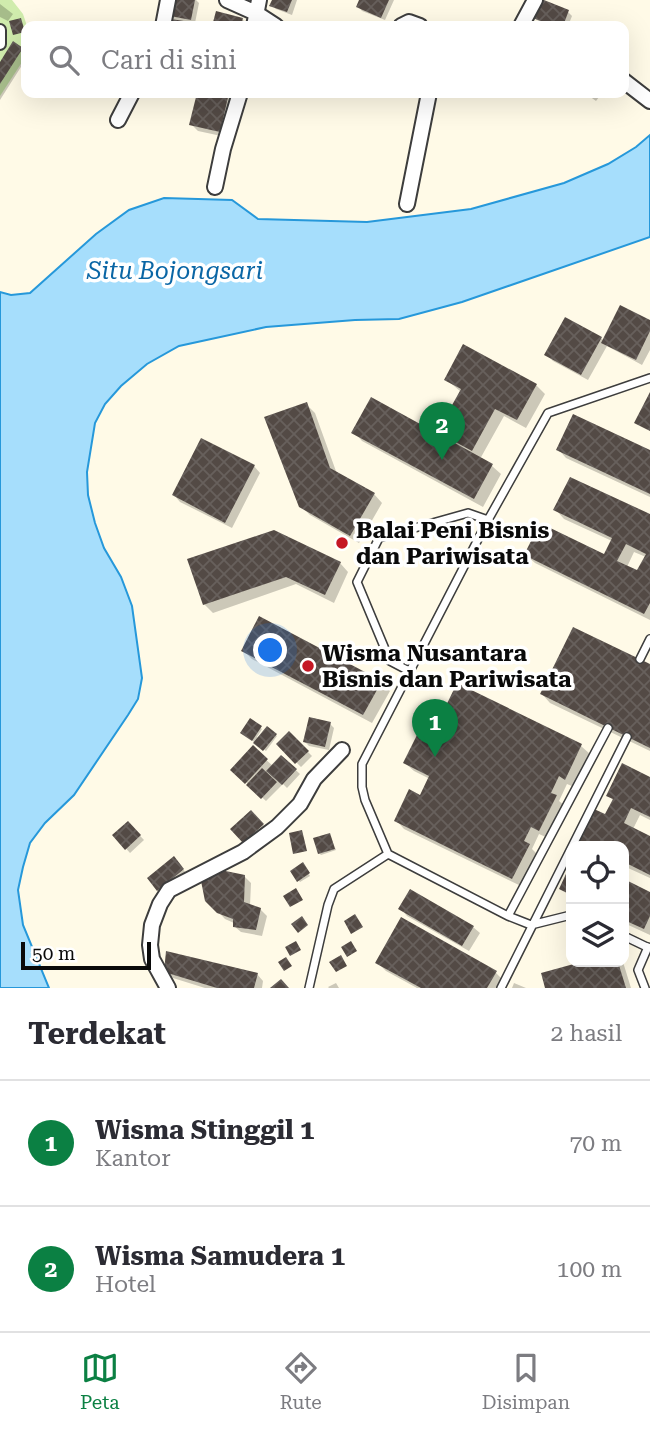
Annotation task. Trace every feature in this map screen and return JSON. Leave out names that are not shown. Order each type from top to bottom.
[{"type":"street","points":[[164,21],[168,0]]},
{"type":"street","points":[[227,0],[258,14]]},
{"type":"street","points":[[524,21],[535,0]]},
{"type":"street","points":[[0,30],[0,44]]},
{"type":"street","points":[[629,84],[650,101]]},
{"type":"street","points":[[118,120],[129,98]]},
{"type":"street","points":[[215,187],[238,98]]},
{"type":"street","points":[[407,204],[428,98]]},
{"type":"street","points":[[168,988],[152,960],[150,945],[152,925],[169,890],[243,852],[277,827],[300,804],[314,779],[342,750]]},
{"type":"lane","points":[[566,916],[531,925],[388,855],[365,800],[361,774],[366,752],[488,520],[548,413],[650,378]]},
{"type":"lane","points":[[409,671],[390,661],[357,582],[379,538],[468,513],[488,520]]},
{"type":"lane","points":[[640,659],[650,639]]},
{"type":"lane","points":[[508,916],[608,728]]},
{"type":"lane","points":[[501,988],[627,737]]},
{"type":"lane","points":[[309,988],[334,889],[388,855]]},
{"type":"lane","points":[[629,938],[649,948],[638,970],[645,988]]},
{"type":"green space","points":[[0,0],[12,0],[25,21],[21,21],[21,64],[0,96]]},
{"type":"water","name":"Situ Bojongsari","points":[[650,135],[650,237],[462,302],[399,319],[266,327],[179,346],[147,364],[105,404],[95,423],[87,472],[88,495],[104,548],[121,577],[132,606],[142,678],[138,699],[74,795],[45,823],[30,843],[18,890],[23,925],[49,988],[0,988],[0,292],[11,295],[30,293],[96,234],[129,210],[164,198],[232,200],[258,219],[367,222],[471,209],[564,183],[608,164]]},
{"type":"building","points":[[168,0],[195,0],[191,20],[165,15]]},
{"type":"building","points":[[272,0],[292,0],[287,12],[269,6]]},
{"type":"building","points":[[359,0],[389,0],[381,18],[356,7]]},
{"type":"building","points":[[537,0],[569,10],[565,21],[541,21],[530,17]]},
{"type":"building","points":[[216,11],[243,18],[242,21],[213,21]]},
{"type":"building","points":[[21,18],[21,33],[13,35],[9,21]]},
{"type":"building","points":[[13,41],[21,47],[21,51],[0,84],[0,62]]},
{"type":"building","points":[[196,98],[228,98],[220,132],[189,125]]},
{"type":"building","points":[[620,305],[650,320],[650,331],[636,360],[601,343]]},
{"type":"building","points":[[565,317],[602,337],[581,375],[544,355]]},
{"type":"building","points":[[463,344],[537,384],[517,420],[495,409],[472,451],[437,432],[461,389],[444,380]]},
{"type":"building","points":[[650,392],[650,431],[634,423]]},
{"type":"building","points":[[371,397],[493,464],[474,499],[351,433]]},
{"type":"building","points":[[307,402],[330,468],[375,493],[350,536],[299,507],[264,417]]},
{"type":"building","points":[[573,414],[650,450],[650,494],[556,450]]},
{"type":"building","points":[[201,438],[255,465],[225,523],[172,495]]},
{"type":"building","points":[[570,477],[650,514],[650,603],[644,614],[524,555],[540,523],[604,554],[612,538],[553,510]],"holes":[[[626,544],[646,554],[637,570],[617,561]]]},
{"type":"building","points":[[274,530],[341,562],[325,595],[286,577],[203,605],[187,559]]},
{"type":"building","points":[[259,616],[382,681],[363,715],[241,651]]},
{"type":"building","points":[[573,627],[650,664],[650,748],[540,694]]},
{"type":"building","points":[[457,683],[582,744],[565,780],[559,776],[551,793],[557,795],[539,831],[531,827],[524,841],[530,844],[512,879],[394,821],[409,789],[420,795],[429,776],[403,763],[421,727],[445,739],[452,724],[440,718]]},
{"type":"building","points":[[309,717],[331,722],[325,747],[303,742]]},
{"type":"building","points":[[250,718],[262,726],[252,741],[240,733]]},
{"type":"building","points":[[267,726],[277,734],[263,751],[253,743]]},
{"type":"building","points":[[289,731],[309,751],[295,764],[276,744]]},
{"type":"building","points":[[253,745],[268,759],[245,784],[230,770]]},
{"type":"building","points":[[281,755],[297,769],[282,785],[266,771]]},
{"type":"building","points":[[622,763],[650,777],[650,817],[631,808],[624,823],[650,836],[650,875],[629,864],[629,841],[579,841],[594,809],[605,814],[613,799],[606,796]]},
{"type":"building","points":[[262,768],[277,782],[261,799],[246,785]]},
{"type":"building","points":[[251,810],[264,824],[243,843],[230,829]]},
{"type":"building","points":[[128,821],[141,835],[125,850],[112,835]]},
{"type":"building","points":[[302,830],[307,851],[293,854],[289,833]]},
{"type":"building","points":[[330,833],[335,849],[318,854],[313,838]]},
{"type":"building","points":[[174,856],[184,869],[157,891],[147,878]]},
{"type":"building","points":[[303,862],[310,873],[297,882],[290,871]]},
{"type":"building","points":[[216,869],[245,875],[244,902],[261,908],[256,930],[233,927],[233,919],[217,913],[205,901],[201,881]]},
{"type":"building","points":[[566,874],[566,892],[559,889]]},
{"type":"building","points":[[629,882],[650,892],[650,916],[644,929],[629,922]]},
{"type":"building","points":[[296,888],[303,900],[290,907],[283,896]]},
{"type":"building","points":[[410,889],[474,926],[462,946],[398,909]]},
{"type":"building","points":[[355,914],[363,927],[351,934],[344,921]]},
{"type":"building","points":[[302,916],[308,925],[298,933],[291,924]]},
{"type":"building","points":[[401,917],[497,971],[487,988],[421,988],[375,963]]},
{"type":"building","points":[[296,941],[301,950],[290,956],[285,947]]},
{"type":"building","points":[[351,941],[357,951],[347,957],[341,947]]},
{"type":"building","points":[[166,951],[258,973],[254,988],[217,988],[164,972]]},
{"type":"building","points":[[341,955],[347,966],[336,972],[329,962]]},
{"type":"building","points":[[286,957],[292,966],[284,971],[278,962]]},
{"type":"building","points":[[566,966],[620,967],[626,988],[545,988],[541,973]]},
{"type":"building","points":[[281,979],[289,988],[270,988]]},
{"type":"place","name":"Wisma Samudera 1","points":[[442,460]]},
{"type":"place","name":"Balai Peni Bisnis dan Pariwisata","points":[[342,543]]},
{"type":"place","name":"Wisma Nusantara Bisnis dan Pariwisata","points":[[308,666]]},
{"type":"place","name":"Wisma Stinggil 1","points":[[435,757]]}]
